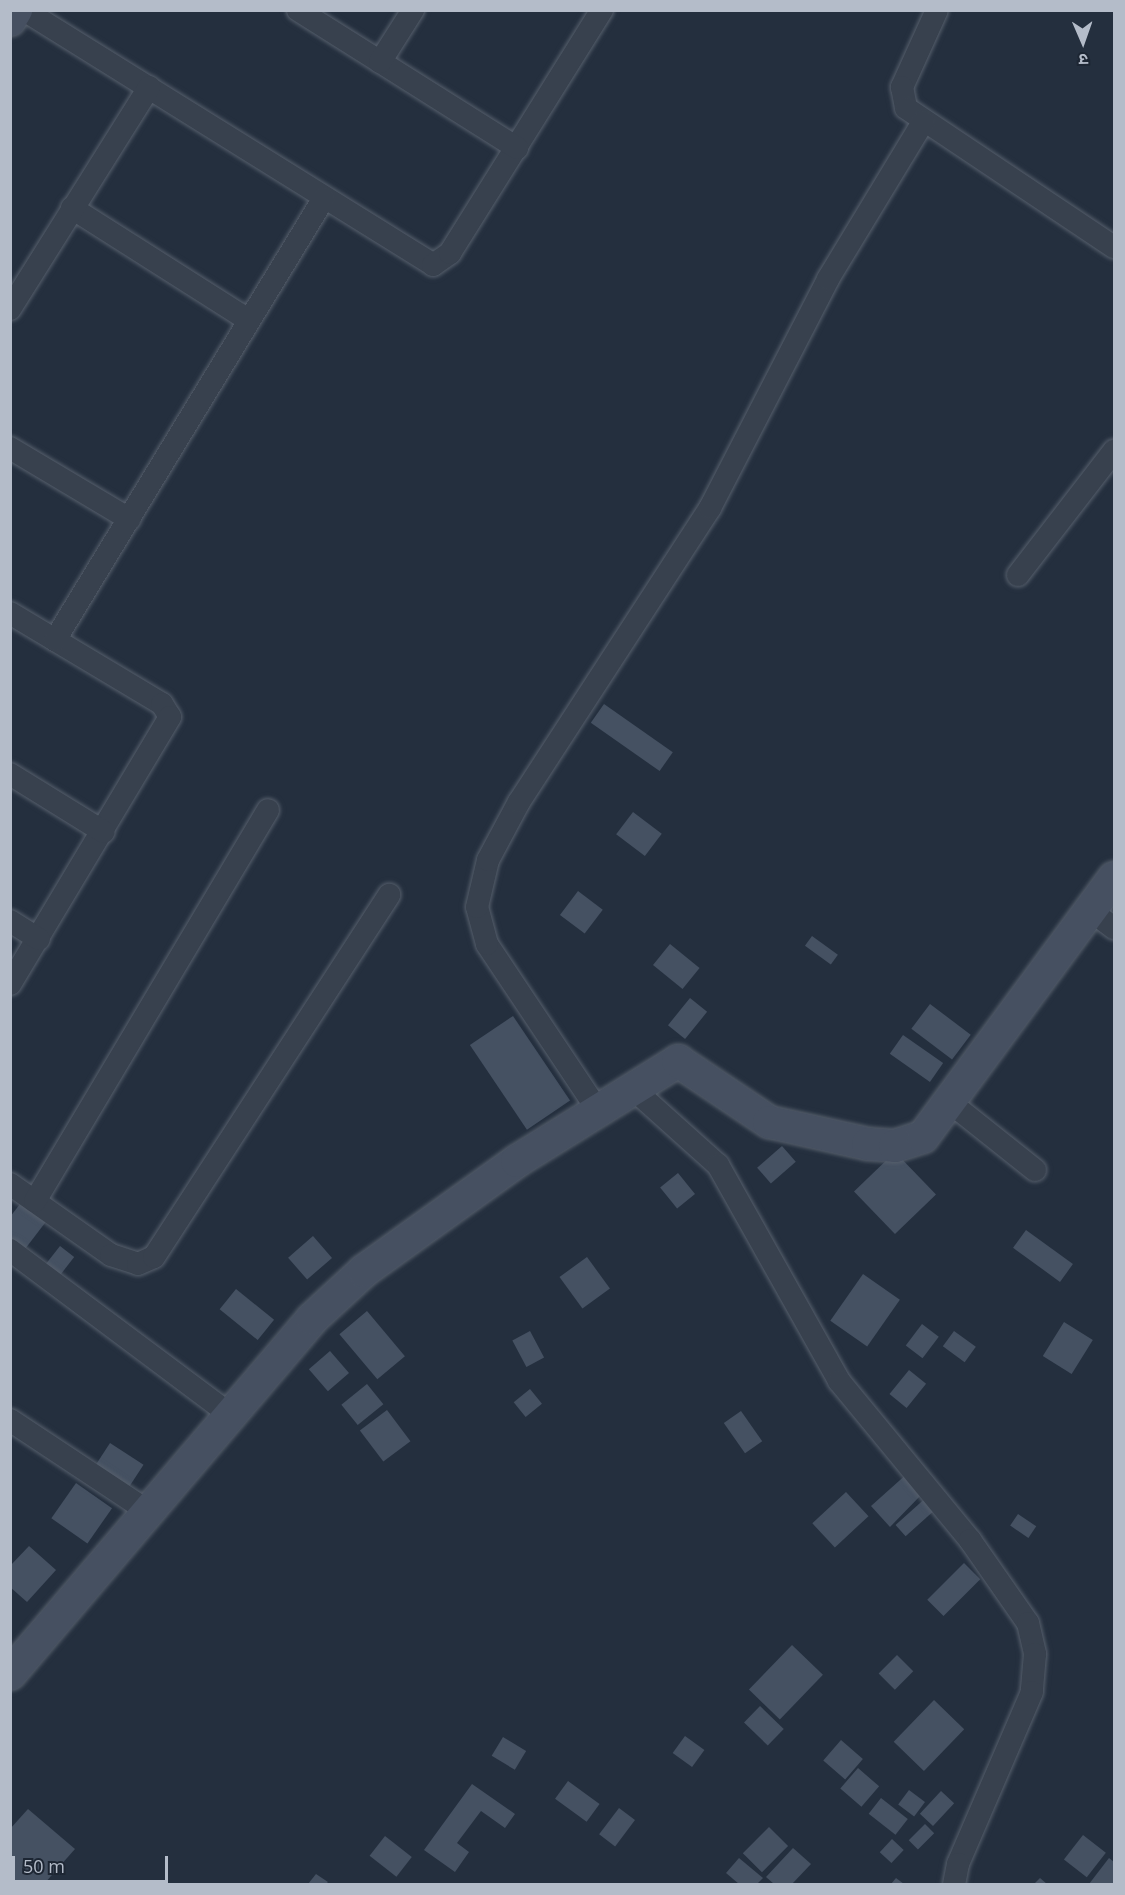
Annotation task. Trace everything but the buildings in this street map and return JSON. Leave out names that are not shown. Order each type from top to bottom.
[{"type":"street","points":[[10,20],[16,10]]},
{"type":"street","points":[[24,10],[433,265],[450,253],[602,10]]},
{"type":"street","points":[[298,10],[517,148]]},
{"type":"street","points":[[380,62],[413,10]]},
{"type":"street","points":[[938,10],[902,87],[906,108],[923,123],[1114,247]]},
{"type":"street","points":[[10,309],[148,87]]},
{"type":"street","points":[[597,1109],[487,944],[477,907],[488,860],[519,802],[710,508],[828,279],[923,123]]},
{"type":"street","points":[[55,640],[247,319],[324,198]]},
{"type":"street","points":[[72,208],[247,319]]},
{"type":"street","points":[[10,448],[129,519]]},
{"type":"street","points":[[1018,575],[1114,451]]},
{"type":"street","points":[[10,613],[162,704],[170,717],[104,832],[10,984]]},
{"type":"street","points":[[10,774],[104,832]]},
{"type":"street","points":[[35,1201],[268,810]]},
{"type":"street","points":[[10,1674],[229,1414],[353,1279],[597,1109],[678,1060],[769,1122],[886,1145],[923,1137],[1102,919],[1114,878]]},
{"type":"street","points":[[10,1184],[111,1255],[138,1264],[154,1257],[389,895]]},
{"type":"street","points":[[10,921],[39,939]]},
{"type":"street","points":[[631,1087],[725,1174],[839,1382],[970,1540],[1028,1623],[1035,1654],[1032,1692],[954,1884]]},
{"type":"street","points":[[952,1104],[1035,1170]]},
{"type":"street","points":[[10,1250],[229,1414]]},
{"type":"street","points":[[10,1420],[147,1510]]}]
